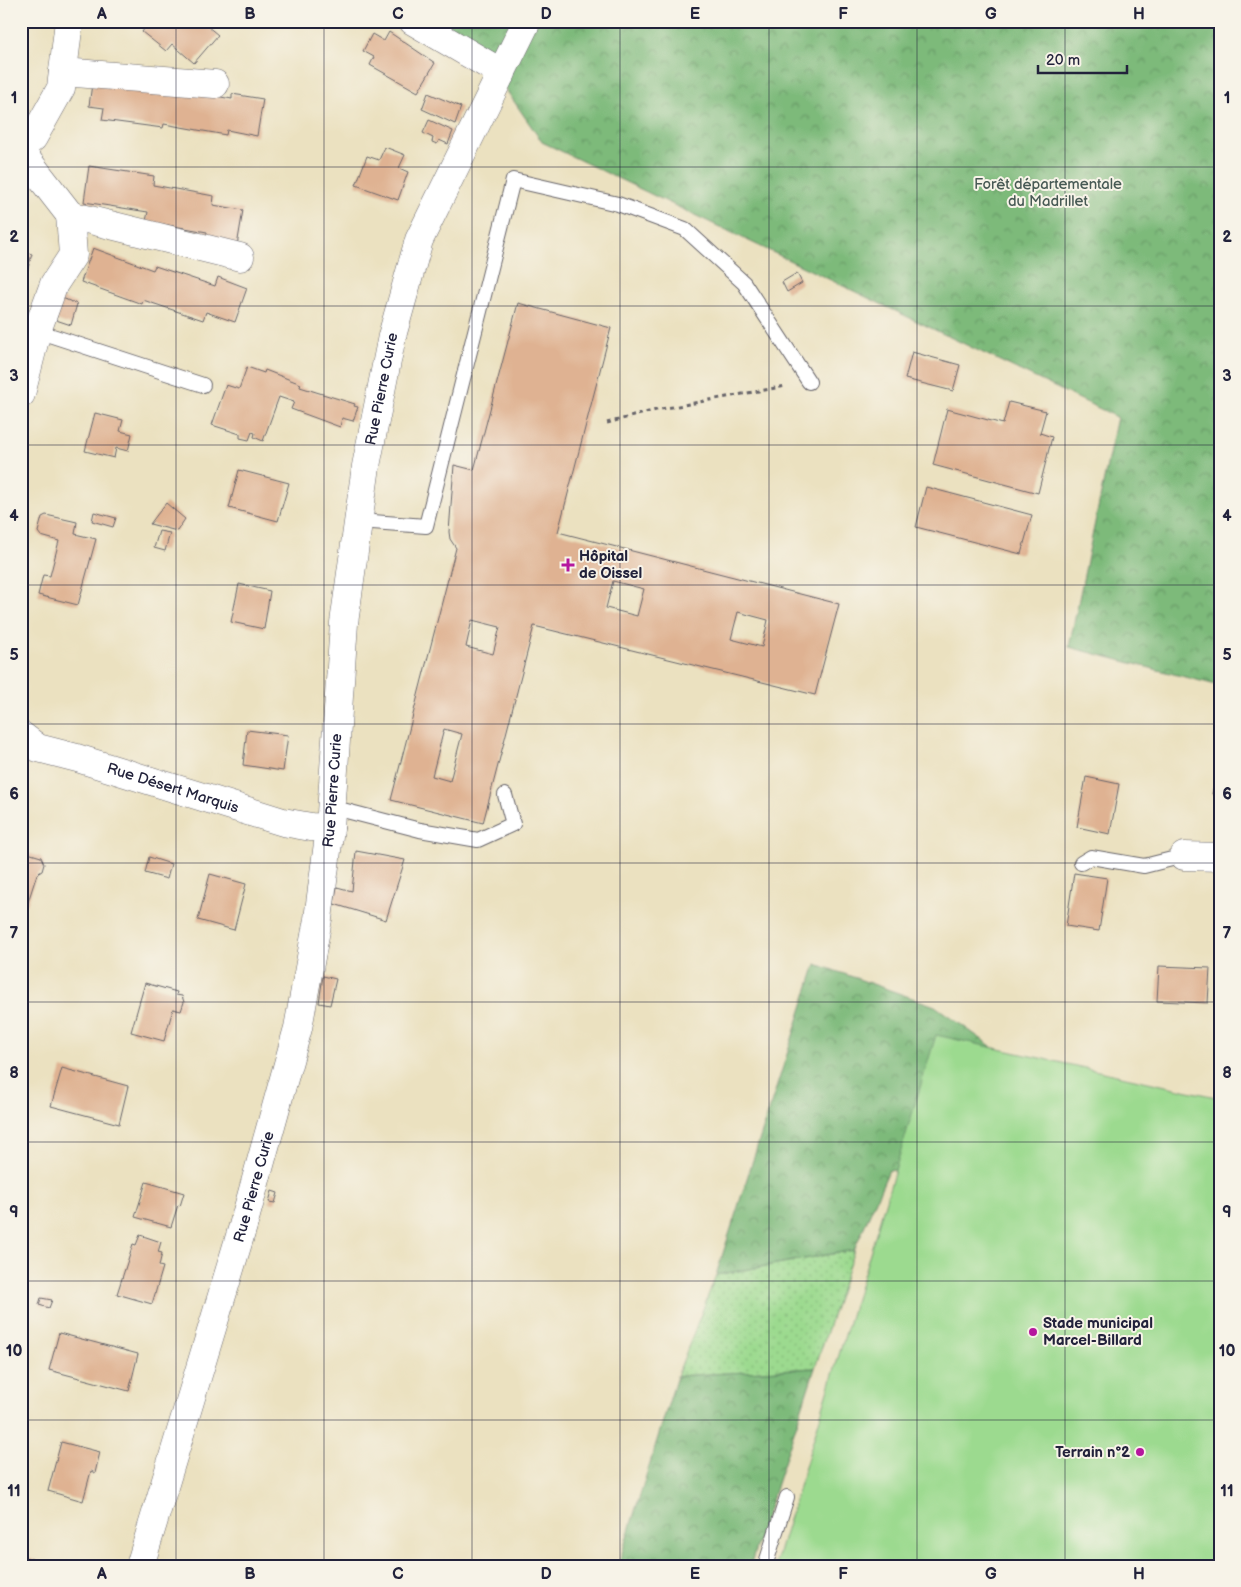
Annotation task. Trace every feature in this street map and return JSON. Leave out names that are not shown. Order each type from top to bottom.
[{"type":"street","points":[[21,146],[33,138],[61,88],[69,21]]},
{"type":"street","points":[[413,21],[502,73]]},
{"type":"street","name":"Rue Pierre Curie","points":[[140,1566],[243,1226],[298,1028],[318,919],[330,818],[344,623],[366,466],[392,336],[419,240],[527,21]]},
{"type":"street","points":[[63,72],[215,84]]},
{"type":"street","points":[[21,152],[70,215],[73,255],[54,284],[37,331],[21,394]]},
{"type":"street","points":[[70,215],[240,257]]},
{"type":"street","name":"Rue Désert Marquis","points":[[21,735],[38,748],[77,758],[282,822],[311,827],[330,818]]},
{"type":"street","points":[[1184,856],[1220,857]]},
{"type":"lane","points":[[359,521],[426,526],[513,180],[618,204],[685,229],[744,283],[809,382]]},
{"type":"lane","points":[[37,331],[203,385]]},
{"type":"lane","points":[[330,818],[478,840],[513,824],[505,796]]},
{"type":"lane","points":[[1082,863],[1091,857],[1144,866],[1184,856]]},
{"type":"lane","points":[[766,1566],[787,1497]]},
{"type":"path","points":[[607,423],[656,410],[809,382]]},
{"type":"green space","name":"Forêt départementale du Madrillet","points":[[431,21],[1220,21],[1220,686],[1069,647],[1117,417],[542,142],[480,52]]},
{"type":"green space","points":[[816,964],[935,1006],[991,1046],[1033,1186],[889,1170],[854,1250],[716,1275]]},
{"type":"green space","name":"Stade municipal Marcel-Billard","points":[[936,1035],[1220,1098],[1220,1566],[775,1566]]},
{"type":"green space","points":[[854,1250],[815,1368],[677,1376],[716,1275]]},
{"type":"green space","points":[[815,1368],[750,1566],[618,1566],[677,1376]]},
{"type":"building","points":[[150,21],[185,21],[189,24],[191,21],[201,21],[218,35],[194,63],[172,44],[166,51],[142,32]]},
{"type":"building","points":[[389,32],[435,63],[418,92],[370,65],[374,57],[363,51],[372,34],[384,41]]},
{"type":"building","points":[[92,84],[171,88],[232,99],[232,94],[263,99],[257,136],[227,130],[226,135],[164,124],[163,128],[102,120],[104,108],[89,106]]},
{"type":"building","points":[[428,93],[461,107],[455,124],[422,109]]},
{"type":"building","points":[[429,120],[453,131],[448,144],[439,140],[437,144],[432,142],[433,138],[423,133]]},
{"type":"building","points":[[385,147],[405,155],[399,168],[408,172],[398,200],[356,185],[367,156],[379,160]]},
{"type":"building","points":[[89,166],[154,176],[153,185],[214,196],[213,205],[243,210],[237,246],[206,241],[207,232],[146,221],[148,212],[84,202]]},
{"type":"building","points":[[93,248],[153,270],[155,266],[215,286],[218,277],[247,288],[235,322],[206,312],[203,320],[143,300],[142,304],[81,282]]},
{"type":"building","points":[[21,251],[32,254],[22,289],[21,289]]},
{"type":"building","points":[[797,273],[802,283],[787,292],[782,282]]},
{"type":"building","points":[[62,298],[77,304],[71,325],[56,320]]},
{"type":"building","name":"Hôpital de Oissel","points":[[518,303],[611,328],[558,532],[839,604],[815,695],[534,626],[483,823],[391,800],[456,548],[450,539],[449,532],[454,465],[474,470]],"holes":[[[613,581],[644,589],[637,616],[606,608]],[[738,612],[768,620],[762,647],[731,639]],[[472,620],[500,627],[493,654],[466,647]],[[444,729],[462,734],[450,781],[432,776]]]},
{"type":"building","points":[[912,352],[960,365],[953,391],[905,379]]},
{"type":"building","points":[[247,367],[264,373],[265,370],[301,384],[300,387],[355,404],[354,406],[358,407],[353,421],[342,418],[340,427],[291,409],[294,402],[279,397],[263,441],[254,437],[255,433],[252,432],[249,440],[240,438],[240,434],[212,425],[226,385],[239,389]]},
{"type":"building","points":[[1009,402],[1046,411],[1040,433],[1052,437],[1038,493],[933,465],[947,409],[1003,424]]},
{"type":"building","points":[[95,413],[123,420],[120,431],[132,434],[128,451],[116,448],[114,458],[85,451]]},
{"type":"building","points":[[239,470],[289,483],[278,521],[229,508]]},
{"type":"building","points":[[926,487],[1032,515],[1021,554],[916,527]]},
{"type":"building","points":[[166,503],[185,519],[177,531],[150,524]]},
{"type":"building","points":[[94,512],[116,518],[113,527],[92,521]]},
{"type":"building","points":[[46,515],[77,522],[75,534],[96,539],[78,605],[38,595],[43,575],[50,576],[59,541],[41,536],[38,532],[42,517]]},
{"type":"building","points":[[159,531],[170,533],[165,551],[154,548]]},
{"type":"building","points":[[239,584],[270,591],[264,629],[231,622]]},
{"type":"building","points":[[247,730],[288,735],[283,771],[243,765]]},
{"type":"building","points":[[1220,763],[1220,796],[1212,794]]},
{"type":"building","points":[[1086,777],[1119,784],[1110,834],[1077,827]]},
{"type":"building","points":[[21,851],[41,857],[44,864],[42,871],[37,874],[27,905],[21,904]]},
{"type":"building","points":[[356,851],[405,860],[386,920],[334,904],[337,887],[352,891]]},
{"type":"building","points":[[149,857],[171,864],[167,879],[145,873]]},
{"type":"building","points":[[1074,873],[1107,878],[1099,931],[1066,926]]},
{"type":"building","points":[[210,874],[246,884],[234,930],[198,920]]},
{"type":"building","points":[[1159,966],[1210,968],[1208,1003],[1157,1001]]},
{"type":"building","points":[[323,976],[336,979],[330,1005],[319,1003]]},
{"type":"building","points":[[145,983],[177,992],[176,995],[182,996],[184,1002],[181,1011],[173,1009],[164,1041],[131,1032]]},
{"type":"building","points":[[62,1068],[128,1086],[119,1124],[51,1106]]},
{"type":"building","points":[[146,1182],[184,1193],[171,1227],[135,1217]]},
{"type":"building","points":[[272,1191],[278,1193],[275,1203],[269,1202]]},
{"type":"building","points":[[140,1235],[161,1242],[158,1252],[162,1253],[159,1266],[163,1267],[152,1304],[117,1294],[133,1244],[136,1245]]},
{"type":"building","points":[[41,1298],[52,1300],[49,1308],[39,1305]]},
{"type":"building","points":[[59,1333],[138,1354],[129,1391],[49,1370]]},
{"type":"building","points":[[61,1442],[100,1452],[95,1473],[91,1471],[83,1501],[48,1491]]},
{"type":"building","points":[[21,1556],[52,1565],[52,1566],[21,1566]]},
{"type":"place","name":"Hôpital de Oissel","points":[[568,565]]},
{"type":"place","name":"Stade municipal Marcel-Billard","points":[[1033,1332]]},
{"type":"place","name":"Terrain n°2","points":[[1140,1452]]}]
